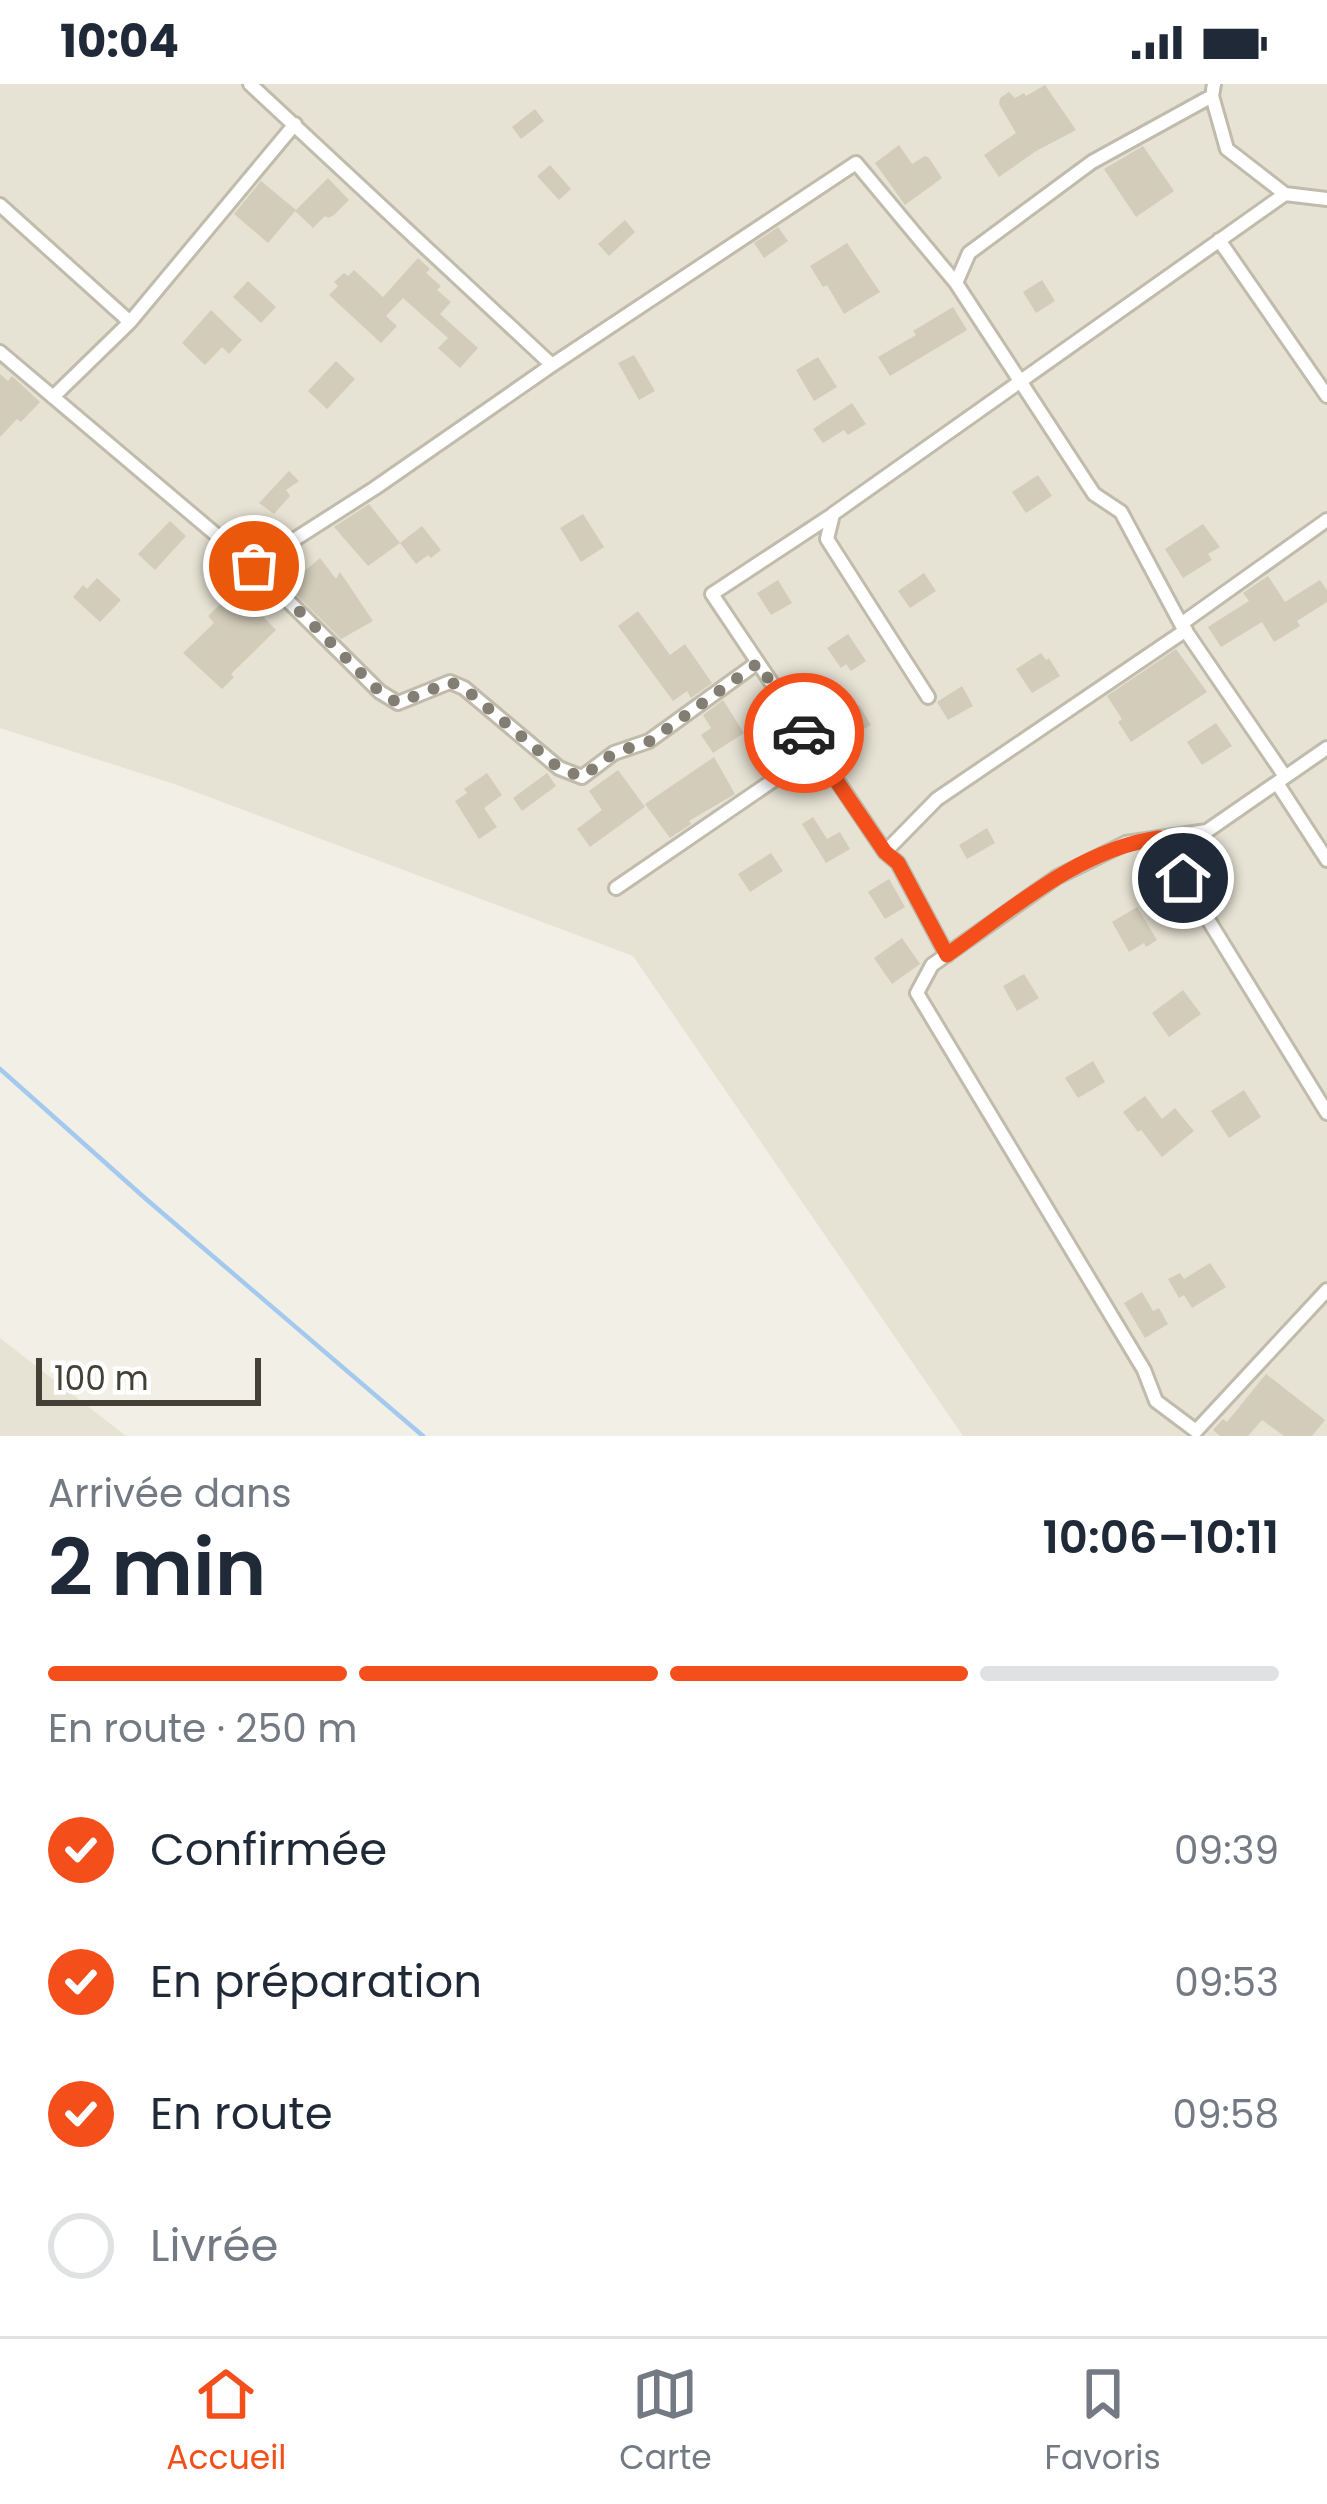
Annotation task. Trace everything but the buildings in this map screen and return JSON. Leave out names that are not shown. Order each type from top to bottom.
[{"type":"street","points":[[250,84],[552,365]]},
{"type":"street","points":[[956,283],[969,254],[1092,162],[1213,90],[1227,149],[1285,194],[1327,199]]},
{"type":"street","points":[[53,397],[130,322],[295,124]]},
{"type":"street","points":[[254,566],[856,163],[956,283],[1094,494],[1121,512],[1183,627],[1327,860]]},
{"type":"street","points":[[947,955],[898,863],[885,852],[712,595],[1285,194]]},
{"type":"street","points":[[0,205],[130,322]]},
{"type":"street","points":[[1220,240],[1327,396]]},
{"type":"street","points":[[0,352],[254,566],[380,692],[398,703],[450,682],[464,688],[559,768],[582,777],[614,753],[650,741],[758,663]]},
{"type":"street","points":[[833,514],[827,539],[928,697]]},
{"type":"street","points":[[885,852],[937,799],[1327,520]]},
{"type":"street","points":[[1327,748],[1207,831],[1126,843],[1057,878],[932,965],[917,993],[1144,1370],[1156,1401],[1198,1434],[1327,1290]]},
{"type":"street","points":[[616,888],[816,751]]},
{"type":"street","points":[[1159,838],[1327,1113]]},
{"type":"shaded area","points":[[0,84],[1327,84],[1327,1436],[963,1436],[633,956],[174,784],[0,728]]},
{"type":"shaded area","points":[[0,1338],[126,1436],[0,1436]]},
{"type":"waterway","points":[[0,1069],[423,1436]]},
{"type":"way so far","points":[[254,566],[380,692],[398,703],[450,682],[464,688],[559,768],[582,777],[614,753],[650,741],[758,663],[804,733]]},
{"type":"route","points":[[804,733],[885,852],[898,863],[947,955],[1057,878],[1126,843],[1159,838],[1183,878]]}]
